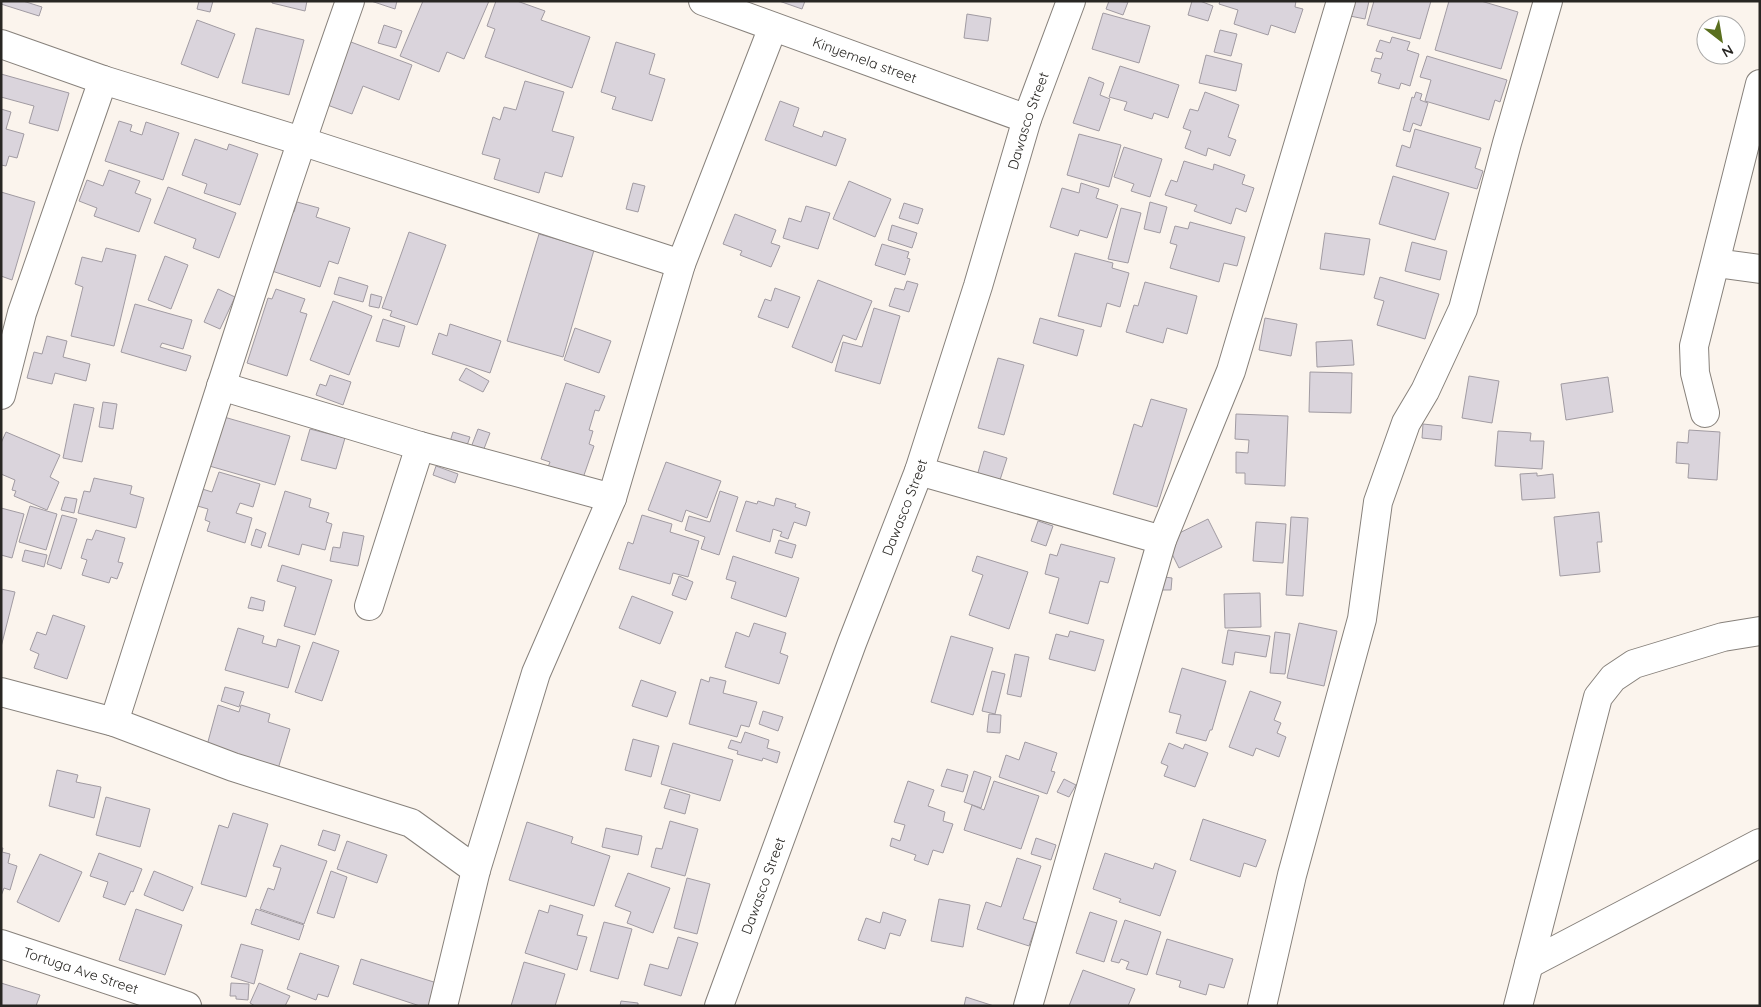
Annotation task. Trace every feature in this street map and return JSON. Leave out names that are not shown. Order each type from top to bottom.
[{"type":"street","points":[[114,722],[301,141],[350,1]]},
{"type":"street","name":"Kinyemela street","points":[[703,1],[1027,119]]},
{"type":"street","name":"Dawasco Street","points":[[719,1006],[852,643],[919,471],[978,286],[1027,119],[1071,1]]},
{"type":"street","points":[[1028,1006],[1162,540],[1231,371],[1341,1]]},
{"type":"street","points":[[1262,1006],[1292,875],[1362,619],[1378,502],[1406,423],[1425,391],[1463,309],[1507,143],[1548,1]]},
{"type":"street","points":[[443,1006],[476,870],[536,674],[612,498],[681,264],[773,27]]},
{"type":"street","points":[[1,44],[103,80],[301,141],[681,264]]},
{"type":"street","points":[[1,395],[22,313],[103,80]]},
{"type":"street","points":[[1705,413],[1695,373],[1694,346],[1760,84]]},
{"type":"street","points":[[1716,263],[1760,269]]},
{"type":"street","points":[[221,386],[420,446],[612,498]]},
{"type":"street","points":[[370,606],[420,446]]},
{"type":"street","points":[[919,471],[1162,540]]},
{"type":"street","points":[[1518,1006],[1598,697],[1613,678],[1634,664],[1723,637],[1760,631]]},
{"type":"street","points":[[1,692],[114,722],[233,768],[411,823],[476,870]]},
{"type":"street","points":[[1529,964],[1760,843]]},
{"type":"street","name":"Tortuga Ave Street","points":[[1,944],[187,1006]]},
{"type":"building","points":[[1,1],[23,1],[42,7],[39,16],[1,4]]},
{"type":"building","points":[[199,1],[213,1],[210,12],[197,9]]},
{"type":"building","points":[[272,1],[307,1],[305,11],[272,3]]},
{"type":"building","points":[[371,1],[397,1],[395,9]]},
{"type":"building","points":[[423,1],[489,1],[464,59],[447,52],[439,72],[400,56]]},
{"type":"building","points":[[496,1],[517,1],[545,11],[541,20],[590,37],[572,88],[485,57],[495,29],[487,26]]},
{"type":"building","points":[[779,1],[805,1],[802,9]]},
{"type":"building","points":[[1109,1],[1128,2],[1123,15],[1106,9]]},
{"type":"building","points":[[1192,1],[1200,1],[1213,6],[1208,21],[1188,15]]},
{"type":"building","points":[[1220,1],[1296,1],[1295,7],[1303,9],[1295,33],[1271,25],[1268,35],[1234,24],[1238,10],[1219,4]]},
{"type":"building","points":[[1353,1],[1369,1],[1365,19],[1350,16]]},
{"type":"building","points":[[1374,1],[1431,1],[1420,39],[1367,25]]},
{"type":"building","points":[[1449,1],[1481,1],[1518,12],[1501,69],[1435,50]]},
{"type":"building","points":[[1103,13],[1150,26],[1139,63],[1092,49]]},
{"type":"building","points":[[967,14],[991,18],[988,41],[964,38]]},
{"type":"building","points":[[197,20],[235,34],[218,78],[181,64]]},
{"type":"building","points":[[384,25],[402,31],[396,48],[378,43]]},
{"type":"building","points":[[256,28],[304,40],[289,95],[242,83]]},
{"type":"building","points":[[1220,30],[1237,34],[1231,56],[1214,52]]},
{"type":"building","points":[[1392,37],[1410,42],[1407,50],[1419,54],[1410,86],[1401,83],[1399,89],[1378,83],[1381,74],[1371,71],[1375,58],[1381,59],[1383,53],[1376,51],[1380,40],[1390,43]]},
{"type":"building","points":[[343,39],[412,65],[399,100],[363,86],[352,114],[319,102]]},
{"type":"building","points":[[616,42],[655,54],[649,74],[665,79],[652,121],[612,109],[616,97],[601,92]]},
{"type":"building","points":[[1206,55],[1242,64],[1236,91],[1199,83]]},
{"type":"building","points":[[1427,56],[1507,80],[1500,102],[1495,100],[1489,120],[1425,101],[1431,80],[1420,77]]},
{"type":"building","points":[[1120,66],[1179,85],[1168,118],[1154,113],[1152,119],[1124,110],[1127,102],[1109,97]]},
{"type":"building","points":[[1,74],[69,93],[58,131],[29,123],[34,106],[1,97]]},
{"type":"building","points":[[1089,77],[1104,83],[1100,95],[1110,99],[1099,131],[1073,123]]},
{"type":"building","points":[[525,81],[564,92],[552,131],[574,137],[562,177],[545,172],[539,193],[494,179],[500,159],[482,154],[493,117],[500,120],[504,107],[516,110]]},
{"type":"building","points":[[1205,92],[1239,105],[1228,137],[1236,140],[1230,156],[1208,148],[1206,156],[1185,148],[1191,131],[1183,128],[1190,109],[1198,111]]},
{"type":"building","points":[[1416,92],[1422,94],[1420,100],[1428,103],[1421,126],[1413,123],[1410,132],[1403,130],[1412,97],[1414,98]]},
{"type":"building","points":[[780,101],[799,108],[793,126],[822,137],[824,131],[846,139],[836,166],[765,140]]},
{"type":"building","points":[[1,109],[11,112],[6,129],[24,134],[17,158],[9,156],[6,166],[1,165]]},
{"type":"building","points":[[119,121],[132,125],[130,131],[142,135],[146,122],[179,133],[163,180],[105,161]]},
{"type":"building","points":[[1415,129],[1481,148],[1475,168],[1483,171],[1477,189],[1396,166],[1402,145],[1410,148]]},
{"type":"building","points":[[1079,134],[1121,145],[1109,187],[1067,175]]},
{"type":"building","points":[[195,139],[227,150],[229,144],[258,154],[240,205],[204,193],[207,184],[182,175]]},
{"type":"building","points":[[1124,147],[1162,159],[1150,197],[1131,191],[1134,184],[1114,177]]},
{"type":"building","points":[[1184,161],[1213,170],[1214,164],[1245,175],[1242,184],[1254,188],[1246,212],[1236,208],[1231,224],[1194,211],[1197,205],[1165,195],[1171,180],[1177,182]]},
{"type":"building","points":[[109,170],[140,181],[135,193],[151,199],[139,232],[94,216],[97,208],[79,201],[87,180],[103,186]]},
{"type":"building","points":[[1393,176],[1449,193],[1435,240],[1379,224]]},
{"type":"building","points":[[849,181],[891,199],[875,237],[833,219]]},
{"type":"building","points":[[633,183],[645,186],[638,212],[626,209]]},
{"type":"building","points":[[1081,183],[1099,189],[1096,198],[1118,205],[1107,238],[1080,230],[1078,236],[1050,227],[1062,188],[1079,193]]},
{"type":"building","points":[[168,187],[236,213],[219,258],[193,248],[196,239],[154,223]]},
{"type":"building","points":[[1,192],[35,202],[12,280],[1,276]]},
{"type":"building","points":[[297,202],[319,208],[316,217],[350,228],[338,264],[329,261],[320,287],[269,270],[289,211],[294,212]]},
{"type":"building","points":[[1150,202],[1167,207],[1160,233],[1144,229]]},
{"type":"building","points":[[904,203],[923,209],[918,224],[899,218]]},
{"type":"building","points":[[806,206],[830,213],[818,249],[783,238],[789,218],[801,222]]},
{"type":"building","points":[[1121,208],[1141,213],[1128,263],[1108,259]]},
{"type":"building","points":[[735,214],[776,230],[771,243],[780,246],[771,267],[740,255],[742,251],[723,244]]},
{"type":"building","points":[[1190,222],[1245,237],[1237,266],[1224,263],[1219,282],[1170,268],[1177,245],[1170,243],[1175,226],[1188,229]]},
{"type":"building","points":[[892,225],[917,233],[912,248],[888,240]]},
{"type":"building","points":[[409,232],[446,245],[417,325],[390,316],[392,311],[382,308]]},
{"type":"building","points":[[1325,233],[1370,239],[1364,275],[1320,269]]},
{"type":"building","points":[[539,234],[594,250],[563,357],[507,341]]},
{"type":"building","points":[[1412,242],[1447,251],[1440,280],[1405,271]]},
{"type":"building","points":[[882,244],[909,252],[907,258],[910,259],[905,275],[875,265]]},
{"type":"building","points":[[106,248],[136,255],[114,346],[71,336],[83,287],[75,284],[82,257],[102,262]]},
{"type":"building","points":[[1075,253],[1113,263],[1112,268],[1129,273],[1120,307],[1107,303],[1101,327],[1058,316]]},
{"type":"building","points":[[165,256],[188,265],[171,309],[148,300]]},
{"type":"building","points":[[339,277],[368,286],[363,302],[334,294]]},
{"type":"building","points":[[1380,277],[1439,294],[1425,339],[1377,325],[1384,301],[1374,298]]},
{"type":"building","points":[[818,280],[872,301],[856,340],[843,335],[832,363],[792,347]]},
{"type":"building","points":[[907,281],[918,284],[909,312],[889,306],[895,288],[904,290]]},
{"type":"building","points":[[1145,282],[1197,296],[1187,334],[1167,328],[1163,343],[1126,332],[1134,305],[1138,306]]},
{"type":"building","points":[[775,288],[800,297],[788,328],[758,317],[765,299],[771,301]]},
{"type":"building","points":[[218,289],[235,297],[220,329],[204,322]]},
{"type":"building","points":[[276,289],[305,299],[300,312],[307,314],[287,376],[247,363],[268,298],[272,299]]},
{"type":"building","points":[[371,294],[382,297],[379,308],[369,306]]},
{"type":"building","points":[[333,301],[372,316],[349,375],[310,360]]},
{"type":"building","points":[[135,304],[192,320],[183,349],[162,343],[160,347],[191,356],[186,371],[121,352]]},
{"type":"building","points":[[874,308],[900,316],[880,384],[835,371],[843,342],[862,347]]},
{"type":"building","points":[[1040,318],[1084,330],[1077,356],[1033,343]]},
{"type":"building","points":[[1265,318],[1297,324],[1291,356],[1259,350]]},
{"type":"building","points":[[383,319],[405,326],[399,347],[376,341]]},
{"type":"building","points":[[450,324],[501,341],[490,373],[432,354],[439,333],[447,336]]},
{"type":"building","points":[[575,328],[611,341],[599,373],[564,360]]},
{"type":"building","points":[[47,336],[67,341],[63,357],[90,364],[86,381],[55,373],[52,384],[27,378],[34,352],[42,354]]},
{"type":"building","points":[[1352,340],[1354,365],[1317,367],[1316,342]]},
{"type":"building","points":[[998,358],[1024,365],[1004,435],[978,428]]},
{"type":"building","points":[[466,368],[489,381],[483,392],[459,380]]},
{"type":"building","points":[[1310,372],[1352,373],[1351,413],[1309,412]]},
{"type":"building","points":[[330,375],[351,382],[343,405],[316,395],[320,384],[326,386]]},
{"type":"building","points":[[1469,376],[1499,381],[1492,423],[1462,418]]},
{"type":"building","points":[[1608,377],[1613,412],[1566,420],[1561,384]]},
{"type":"building","points":[[566,383],[605,396],[599,411],[595,410],[589,430],[593,431],[589,444],[594,446],[583,478],[548,467],[550,462],[541,459]]},
{"type":"building","points":[[1151,399],[1187,409],[1157,507],[1113,494],[1134,424],[1142,427]]},
{"type":"building","points":[[103,402],[117,404],[113,429],[99,427]]},
{"type":"building","points":[[74,404],[94,408],[82,462],[63,458]]},
{"type":"building","points":[[1236,414],[1288,416],[1285,486],[1245,484],[1245,473],[1236,473],[1236,452],[1248,453],[1249,440],[1235,439]]},
{"type":"building","points":[[224,417],[290,436],[275,485],[206,465]]},
{"type":"building","points":[[1423,424],[1442,426],[1441,440],[1422,438]]},
{"type":"building","points":[[310,429],[345,438],[336,469],[301,460]]},
{"type":"building","points":[[478,429],[490,433],[482,454],[470,450]]},
{"type":"building","points":[[1689,430],[1720,432],[1717,480],[1688,478],[1689,464],[1676,463],[1677,442],[1688,443]]},
{"type":"building","points":[[1498,431],[1531,433],[1530,441],[1544,441],[1542,469],[1495,466]]},
{"type":"building","points":[[6,432],[60,455],[50,477],[59,482],[47,510],[14,496],[16,491],[12,490],[15,480],[1,474],[1,443]]},
{"type":"building","points":[[453,432],[470,437],[465,451],[449,445]]},
{"type":"building","points":[[984,451],[1007,458],[999,483],[977,476]]},
{"type":"building","points":[[666,462],[721,481],[707,518],[686,510],[682,522],[648,510]]},
{"type":"building","points":[[436,466],[458,474],[455,483],[433,475]]},
{"type":"building","points":[[219,472],[260,484],[253,507],[240,503],[236,513],[252,518],[245,543],[207,531],[210,522],[205,520],[208,509],[194,505],[199,488],[212,492]]},
{"type":"building","points":[[1537,473],[1537,476],[1553,474],[1555,498],[1522,500],[1520,474]]},
{"type":"building","points":[[94,478],[132,486],[130,494],[144,498],[136,528],[78,513],[84,491],[90,492]]},
{"type":"building","points":[[285,491],[311,499],[309,507],[329,513],[326,522],[332,524],[325,550],[302,544],[299,555],[268,546]]},
{"type":"building","points":[[720,491],[738,497],[719,555],[701,549],[705,537],[685,530],[689,516],[710,522]]},
{"type":"building","points":[[65,497],[77,499],[74,513],[61,510]]},
{"type":"building","points":[[776,498],[796,504],[795,507],[810,512],[806,526],[794,522],[788,539],[780,536],[782,532],[773,529],[770,542],[736,531],[746,501],[757,504],[758,501],[774,506]]},
{"type":"building","points":[[30,506],[57,514],[46,550],[19,542]]},
{"type":"building","points":[[1,508],[24,514],[12,558],[1,555]]},
{"type":"building","points":[[1599,512],[1602,542],[1597,542],[1600,572],[1560,576],[1554,517]]},
{"type":"building","points":[[62,515],[77,519],[61,569],[47,564]]},
{"type":"building","points":[[642,515],[672,524],[670,532],[699,541],[688,577],[673,573],[670,584],[619,569],[628,542],[633,544]]},
{"type":"building","points":[[1291,517],[1308,518],[1303,596],[1286,595]]},
{"type":"building","points":[[1208,519],[1222,547],[1179,568],[1165,540]]},
{"type":"building","points":[[1038,521],[1053,526],[1046,546],[1031,541]]},
{"type":"building","points":[[1256,522],[1286,524],[1283,563],[1253,561]]},
{"type":"building","points":[[256,529],[266,533],[261,548],[251,545]]},
{"type":"building","points":[[96,530],[125,538],[118,562],[123,563],[117,579],[111,577],[109,583],[82,575],[87,560],[81,558],[87,539],[92,540]]},
{"type":"building","points":[[343,532],[364,536],[358,566],[330,561],[333,547],[340,548]]},
{"type":"building","points":[[779,540],[796,545],[792,558],[775,553]]},
{"type":"building","points":[[1061,544],[1115,558],[1108,583],[1100,581],[1088,624],[1049,613],[1059,578],[1045,574],[1050,554],[1057,556]]},
{"type":"building","points":[[25,550],[47,555],[44,567],[22,561]]},
{"type":"building","points":[[733,556],[799,578],[786,617],[731,598],[736,582],[726,579]]},
{"type":"building","points":[[977,556],[1028,572],[1009,629],[969,615],[983,575],[972,571]]},
{"type":"building","points":[[282,565],[332,580],[315,635],[284,626],[296,587],[277,581]]},
{"type":"building","points":[[679,576],[693,582],[686,600],[672,595]]},
{"type":"building","points":[[1157,576],[1172,578],[1171,590],[1160,590]]},
{"type":"building","points":[[1,589],[15,592],[1,647]]},
{"type":"building","points":[[1260,593],[1261,627],[1225,628],[1224,594]]},
{"type":"building","points":[[632,596],[673,612],[660,644],[619,628]]},
{"type":"building","points":[[251,597],[265,601],[263,611],[248,608]]},
{"type":"building","points":[[53,615],[85,626],[67,679],[34,668],[39,654],[30,650],[37,632],[46,635]]},
{"type":"building","points":[[754,623],[786,633],[780,653],[788,656],[779,684],[725,667],[736,632],[749,637]]},
{"type":"building","points":[[1299,623],[1337,631],[1324,686],[1287,678]]},
{"type":"building","points":[[238,628],[264,636],[262,643],[276,647],[278,639],[300,646],[288,688],[225,670]]},
{"type":"building","points":[[1228,630],[1270,636],[1266,657],[1235,652],[1233,665],[1222,663]]},
{"type":"building","points":[[1070,631],[1104,640],[1095,671],[1049,659],[1056,634],[1068,637]]},
{"type":"building","points":[[1275,632],[1290,634],[1285,674],[1270,673]]},
{"type":"building","points":[[951,636],[993,648],[973,715],[931,702]]},
{"type":"building","points":[[313,642],[339,651],[322,701],[295,692]]},
{"type":"building","points":[[1015,654],[1029,657],[1021,697],[1007,694]]},
{"type":"building","points":[[1182,668],[1226,681],[1212,730],[1210,730],[1206,741],[1176,733],[1181,715],[1169,712]]},
{"type":"building","points":[[992,671],[1005,674],[995,714],[982,711]]},
{"type":"building","points":[[710,677],[726,681],[723,693],[757,702],[749,727],[741,725],[737,737],[689,724],[701,679],[709,682]]},
{"type":"building","points":[[641,680],[676,692],[667,717],[632,706]]},
{"type":"building","points":[[225,687],[244,692],[239,707],[221,701]]},
{"type":"building","points":[[1250,691],[1281,702],[1274,720],[1281,723],[1277,733],[1286,737],[1279,757],[1256,748],[1253,756],[1229,747]]},
{"type":"building","points":[[218,705],[239,712],[241,705],[270,714],[268,722],[290,729],[278,769],[206,749]]},
{"type":"building","points":[[763,711],[783,717],[778,731],[759,724]]},
{"type":"building","points":[[989,714],[1001,715],[1000,733],[987,732]]},
{"type":"building","points":[[745,732],[769,740],[767,748],[780,752],[777,763],[763,758],[762,761],[737,754],[738,751],[728,748],[731,740],[741,743]]},
{"type":"building","points":[[633,739],[659,746],[651,777],[625,770]]},
{"type":"building","points":[[1025,742],[1057,753],[1051,771],[1055,772],[1047,794],[999,777],[1006,755],[1019,760]]},
{"type":"building","points":[[673,743],[733,760],[720,801],[661,784]]},
{"type":"building","points":[[1169,743],[1183,749],[1185,744],[1208,753],[1195,787],[1164,776],[1168,766],[1161,763]]},
{"type":"building","points":[[947,769],[968,775],[963,792],[941,786]]},
{"type":"building","points":[[57,770],[78,775],[76,782],[101,787],[94,818],[49,806]]},
{"type":"building","points":[[974,771],[991,777],[981,808],[964,802]]},
{"type":"building","points":[[1064,779],[1076,785],[1069,797],[1057,792]]},
{"type":"building","points":[[908,781],[934,790],[928,806],[945,812],[943,821],[953,824],[943,853],[933,850],[928,865],[914,860],[916,855],[890,846],[892,838],[900,841],[905,825],[894,822]]},
{"type":"building","points":[[994,781],[1039,796],[1021,849],[964,830],[972,805],[984,810]]},
{"type":"building","points":[[670,789],[690,795],[685,814],[664,808]]},
{"type":"building","points":[[106,797],[150,809],[140,847],[96,835]]},
{"type":"building","points":[[233,813],[268,824],[246,897],[201,884],[219,825],[228,828]]},
{"type":"building","points":[[1203,819],[1266,840],[1256,867],[1244,863],[1240,877],[1190,860]]},
{"type":"building","points":[[670,821],[698,829],[685,876],[651,867],[656,848],[662,849]]},
{"type":"building","points":[[527,822],[573,837],[571,843],[610,856],[594,906],[509,880]]},
{"type":"building","points":[[606,828],[642,836],[638,855],[602,847]]},
{"type":"building","points":[[323,830],[340,835],[335,851],[318,845]]},
{"type":"building","points":[[1036,838],[1056,845],[1051,860],[1031,854]]},
{"type":"building","points":[[347,841],[387,855],[377,883],[337,869]]},
{"type":"building","points":[[281,845],[327,861],[304,924],[260,909],[268,888],[274,890],[281,868],[273,866]]},
{"type":"building","points":[[1,848],[3,848],[2,852],[10,854],[8,863],[17,866],[10,890],[4,888],[1,896]]},
{"type":"building","points":[[99,853],[142,869],[133,892],[131,891],[125,905],[103,897],[108,882],[90,876]]},
{"type":"building","points":[[1105,853],[1153,869],[1155,863],[1176,871],[1160,916],[1119,902],[1121,899],[1093,889]]},
{"type":"building","points":[[40,854],[82,872],[59,922],[17,902]]},
{"type":"building","points":[[1017,858],[1041,866],[1023,919],[1037,923],[1029,946],[977,929],[986,902],[1001,907]]},
{"type":"building","points":[[154,871],[193,887],[183,911],[144,895]]},
{"type":"building","points":[[331,871],[347,877],[334,918],[317,913]]},
{"type":"building","points":[[628,873],[670,888],[653,933],[627,923],[631,912],[615,906]]},
{"type":"building","points":[[687,878],[710,884],[697,934],[674,928]]},
{"type":"building","points":[[939,899],[970,905],[963,947],[931,941]]},
{"type":"building","points":[[550,905],[583,915],[577,935],[587,937],[577,970],[525,953],[539,910],[548,913]]},
{"type":"building","points":[[136,909],[182,925],[165,975],[119,960]]},
{"type":"building","points":[[256,909],[304,925],[299,940],[251,924]]},
{"type":"building","points":[[883,912],[906,920],[900,936],[890,933],[885,949],[858,940],[866,918],[880,923]]},
{"type":"building","points":[[1090,912],[1117,921],[1104,962],[1076,953]]},
{"type":"building","points":[[1125,920],[1161,932],[1147,975],[1126,969],[1129,962],[1121,959],[1119,963],[1111,961]]},
{"type":"building","points":[[604,922],[632,929],[618,979],[590,971]]},
{"type":"building","points":[[678,937],[698,943],[681,996],[644,985],[650,964],[668,969]]},
{"type":"building","points":[[1167,939],[1233,959],[1224,988],[1209,984],[1206,995],[1179,987],[1181,981],[1156,974]]},
{"type":"building","points":[[241,944],[263,950],[254,984],[231,977]]},
{"type":"building","points":[[300,953],[339,966],[328,997],[318,994],[316,1000],[287,989]]},
{"type":"building","points":[[361,959],[440,984],[433,1006],[420,1006],[353,984]]},
{"type":"building","points":[[524,962],[565,974],[555,1006],[511,1006]]},
{"type":"building","points":[[1083,970],[1135,989],[1128,1006],[1069,1006]]},
{"type":"building","points":[[1,983],[40,995],[36,1006],[1,1006]]},
{"type":"building","points":[[231,983],[249,984],[248,1000],[236,999],[236,996],[230,996]]},
{"type":"building","points":[[259,983],[290,996],[285,1006],[255,1006],[250,1003]]},
{"type":"building","points":[[966,997],[994,1006],[964,1006]]},
{"type":"building","points":[[621,1001],[638,1003],[638,1006],[620,1006]]}]
